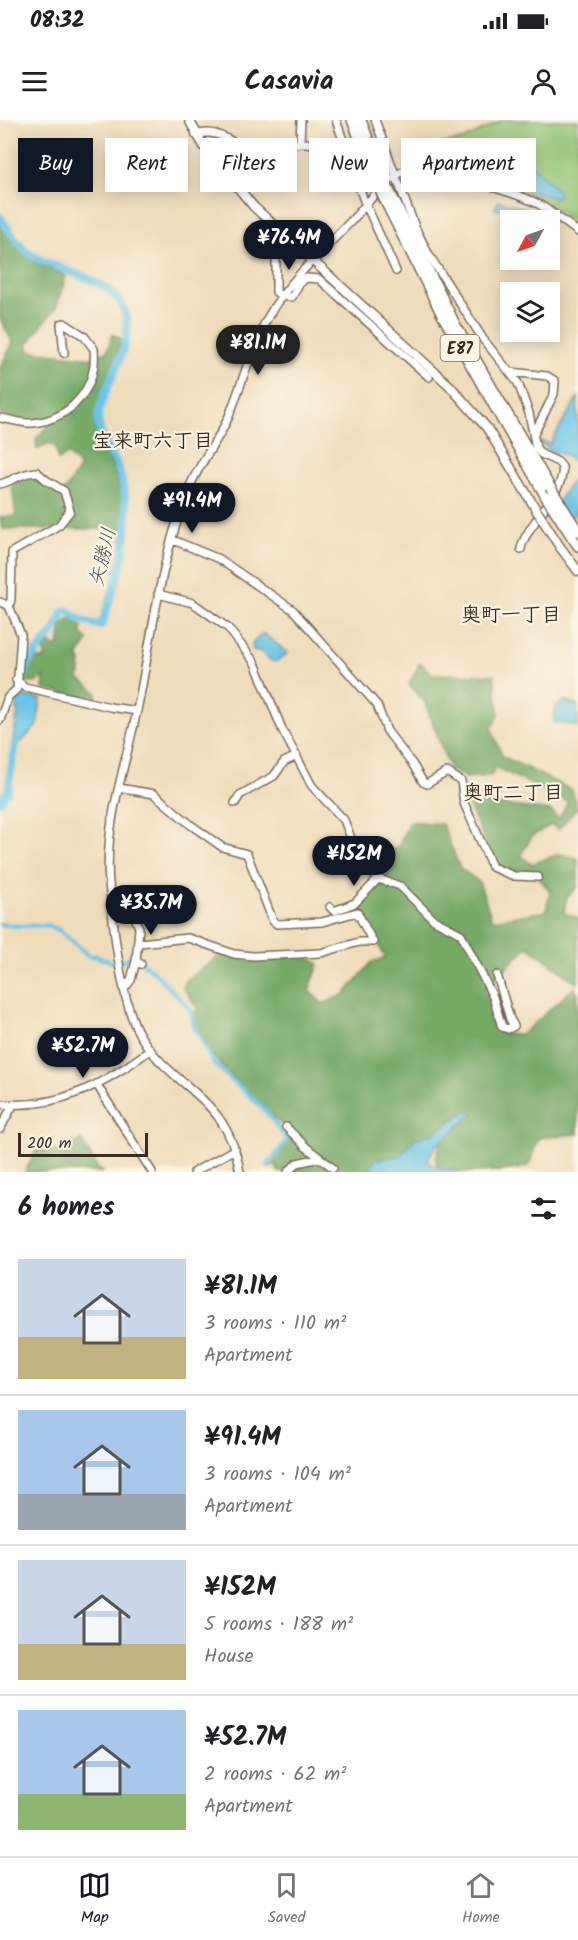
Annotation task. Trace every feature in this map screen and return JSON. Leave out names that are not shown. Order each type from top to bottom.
[{"type":"highway","name":"E87","points":[[352,120],[360,138]]},
{"type":"highway","name":"E87","points":[[361,120],[367,138]]},
{"type":"highway","name":"E87","points":[[386,192],[456,340],[575,534],[578,546]]},
{"type":"main road","points":[[189,120],[196,135],[235,186],[272,225],[449,385],[478,416],[494,438],[560,547],[578,571]]},
{"type":"main road","points":[[560,547],[578,565]]},
{"type":"street","points":[[300,142],[301,120]]},
{"type":"street","points":[[336,120],[342,138]]},
{"type":"street","points":[[375,120],[415,227],[429,255],[483,339],[511,372],[525,399],[536,448],[548,459],[558,462],[563,471],[542,513],[524,535],[521,549]]},
{"type":"street","points":[[196,135],[213,132],[260,153],[271,152],[300,142],[309,144]]},
{"type":"street","points":[[240,1172],[234,1149],[214,1110],[150,1050],[135,1028],[124,989],[108,859],[113,808],[136,711],[158,594],[188,490],[225,425],[266,321],[282,296],[366,205],[397,176],[409,170],[427,170],[519,196],[540,205],[578,232]]},
{"type":"street","points":[[361,192],[396,271]]},
{"type":"street","points":[[272,225],[269,232],[276,257],[276,292],[282,296],[292,297],[299,284],[306,278],[319,279],[429,377]]},
{"type":"street","points":[[0,418],[32,423],[57,418],[80,399],[91,376],[94,349],[84,336],[64,323],[61,324],[64,353]]},
{"type":"street","points":[[511,372],[548,376],[555,381],[554,394],[534,434]]},
{"type":"street","points":[[0,484],[8,482],[14,476],[37,472],[64,491],[70,511],[49,532],[12,552],[9,606],[21,635],[17,689],[8,697],[0,720]]},
{"type":"street","points":[[173,540],[219,559],[293,610],[377,705],[387,731],[423,782],[427,784],[447,772],[459,778],[464,803],[492,867],[514,876],[538,877]]},
{"type":"street","points":[[158,594],[193,603],[227,627],[255,663],[273,710],[312,786],[344,820],[353,848],[378,879],[400,886],[434,920],[461,934],[494,997],[502,1028],[508,1029],[514,1026],[497,975]]},
{"type":"street","points":[[0,602],[9,606]]},
{"type":"street","points":[[16,680],[25,687],[136,711]]},
{"type":"street","points":[[235,802],[240,795],[274,777],[284,762],[297,756]]},
{"type":"street","points":[[119,788],[154,794],[190,825],[222,847],[247,854],[273,921],[277,924],[322,922],[357,912],[373,942],[359,942],[321,953],[253,956],[234,954],[188,938],[139,943]]},
{"type":"street","points":[[330,908],[334,910],[355,903],[378,879]]},
{"type":"street","points":[[124,989],[139,962],[139,928],[133,911]]},
{"type":"street","points":[[0,1104],[13,1105],[60,1100],[97,1086],[150,1050]]},
{"type":"street","points":[[97,1086],[152,1172]]},
{"type":"street","points":[[0,1129],[13,1105]]},
{"type":"street","points":[[286,1127],[333,1168]]},
{"type":"street","points":[[194,1172],[234,1149]]},
{"type":"street","points":[[288,1172],[297,1163],[320,1158]]},
{"type":"green space","points":[[503,120],[578,120],[578,224],[560,213],[560,210],[556,210],[523,192],[536,192],[536,138],[467,138]]},
{"type":"green space","points":[[0,222],[21,250],[43,265],[66,276],[56,308],[27,344],[30,351],[92,358],[107,351],[113,334],[123,340],[95,426],[112,463],[120,489],[124,515],[123,529],[2,529],[0,517],[16,516],[12,487],[18,478],[34,476],[60,493],[66,489],[80,467],[68,454],[58,460],[56,448],[49,443],[37,449],[36,439],[51,422],[0,415],[0,367],[13,343],[0,319]]},
{"type":"green space","points":[[71,618],[82,627],[81,632],[88,640],[78,657],[81,662],[79,679],[97,693],[97,701],[43,689],[44,677],[35,683],[20,681],[26,658],[45,659],[44,650],[50,642],[54,647],[59,645],[62,624]]},
{"type":"green space","points":[[420,663],[432,674],[494,675],[499,714],[492,729],[502,756],[572,790],[577,808],[558,830],[551,825],[532,836],[521,855],[531,864],[559,854],[578,858],[578,887],[566,899],[564,913],[578,918],[578,984],[528,946],[485,990],[501,1033],[521,1035],[574,988],[578,993],[578,1134],[538,1138],[529,1166],[505,1171],[466,1172],[437,1168],[436,1158],[441,1142],[418,1141],[404,1157],[376,1163],[367,1172],[278,1172],[276,1164],[270,1167],[270,1162],[287,1142],[292,1131],[289,1126],[280,1123],[212,1055],[194,1021],[194,1014],[198,1009],[183,988],[186,980],[226,952],[253,961],[296,956],[319,964],[309,991],[323,1004],[345,994],[372,962],[385,958],[361,907],[379,886],[376,857],[399,846],[409,821],[442,824],[460,868],[479,882],[492,920],[546,911],[550,891],[537,876],[498,871],[468,804],[476,802],[551,811],[559,819],[568,802],[495,767],[491,776],[466,778],[450,769],[424,701],[409,684]]},
{"type":"green space","points":[[81,1139],[98,1169],[104,1172],[25,1172],[36,1150],[68,1151]]},
{"type":"water","points":[[536,170],[558,191],[559,196],[555,198],[536,192]]},
{"type":"water","points":[[498,201],[527,209],[500,210],[495,208]]},
{"type":"water","points":[[578,397],[578,464],[566,455],[550,451],[538,440],[550,444]]},
{"type":"water","points":[[578,472],[577,510],[566,527],[558,529],[551,522],[550,513]]},
{"type":"water","points":[[263,633],[288,653],[277,661],[272,661],[260,651],[253,650],[252,644]]},
{"type":"water","points":[[19,694],[41,699],[37,726],[11,752],[18,712],[15,698]]},
{"type":"water","points":[[565,701],[578,706],[578,726],[554,722],[556,707]]},
{"type":"water","points":[[468,1110],[473,1114],[437,1145],[427,1160],[439,1168],[463,1172],[370,1172],[374,1160],[400,1156],[415,1139],[435,1132]]},
{"type":"waterway","name":"矢勝川","points":[[0,217],[17,241],[29,253],[100,284],[110,291],[118,299],[125,312],[128,326],[122,355],[103,398],[98,419],[101,434],[119,470],[124,491],[126,530],[120,568],[101,626],[78,619],[67,610],[63,612],[54,631],[28,663],[20,688],[21,705]]},
{"type":"waterway","name":"矢勝川","points":[[0,801],[8,791],[15,743]]},
{"type":"waterway","points":[[0,924],[47,925],[59,930],[91,957],[95,955],[115,964],[133,956],[153,971],[191,1010],[193,1023],[213,1063],[266,1111],[285,1137],[286,1141],[267,1166]]},
{"type":"district","name":"宝来町六丁目","points":[[153,440]]},
{"type":"district","name":"奥町一丁目","points":[[511,614]]},
{"type":"district","name":"奥町二丁目","points":[[513,792]]}]
